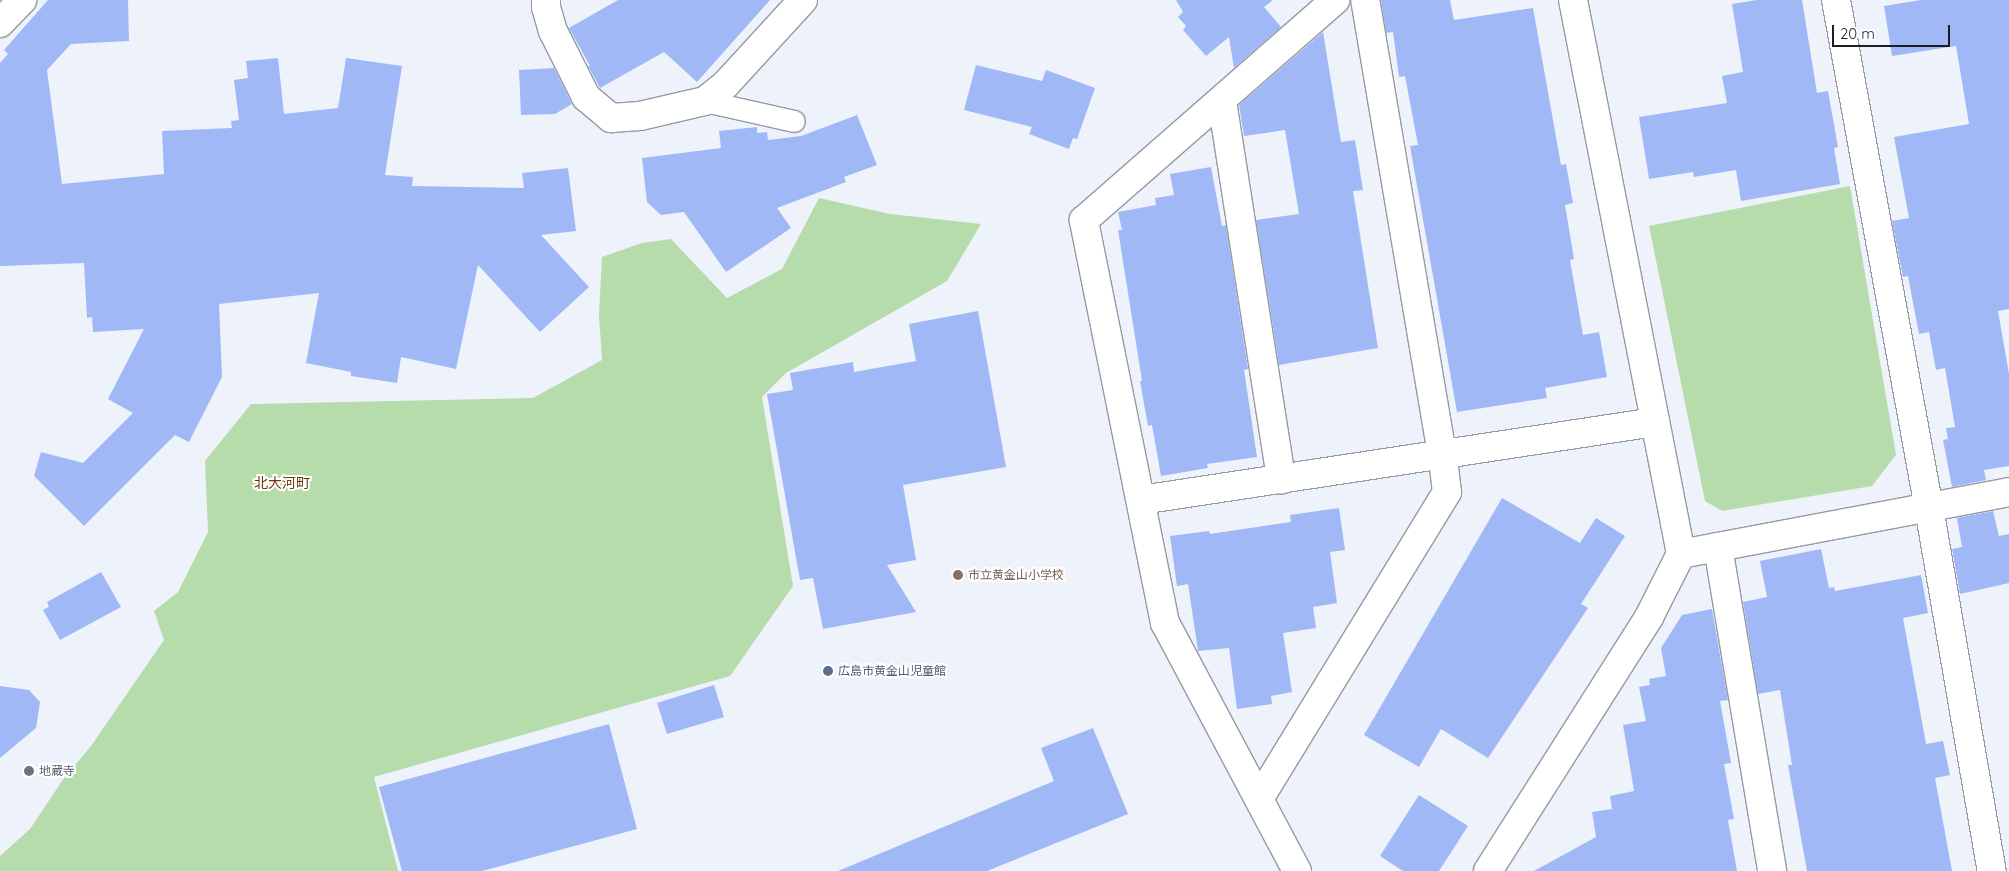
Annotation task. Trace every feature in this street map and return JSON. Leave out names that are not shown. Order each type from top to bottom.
[{"type":"street","points":[[0,24],[22,0]]},
{"type":"street","points":[[550,2],[553,31],[586,97],[611,118],[640,116],[705,100],[726,84],[803,0]]},
{"type":"street","points":[[1297,871],[1165,623],[1084,220],[1336,0]]},
{"type":"street","points":[[1259,799],[1447,492],[1365,0]]},
{"type":"street","points":[[1488,871],[1649,617],[1681,554],[1573,0]]},
{"type":"street","points":[[1836,0],[1929,508],[1992,871]]},
{"type":"street","points":[[1222,101],[1281,479]]},
{"type":"street","points":[[1141,500],[1655,422]]},
{"type":"street","points":[[1681,554],[2009,492]]},
{"type":"street","points":[[1718,547],[1772,871]]},
{"type":"lane","points":[[705,100],[794,121]]},
{"type":"green space","points":[[1850,186],[1896,455],[1872,486],[1722,511],[1705,501],[1649,226]]},
{"type":"green space","points":[[819,198],[890,214],[981,224],[947,281],[786,373],[762,397],[793,586],[730,676],[374,777],[398,871],[0,871],[0,856],[30,829],[62,781],[91,746],[164,640],[154,611],[178,592],[208,532],[205,461],[251,404],[533,398],[602,360],[599,315],[602,257],[642,243],[671,239],[727,298],[782,269]]},
{"type":"building","points":[[48,0],[128,0],[129,41],[71,44],[47,70],[62,184],[164,174],[162,131],[232,128],[231,121],[239,120],[234,80],[248,78],[246,61],[278,58],[284,114],[338,108],[346,58],[402,66],[385,175],[413,177],[412,186],[524,188],[522,173],[568,168],[576,231],[541,235],[589,287],[540,332],[478,265],[456,369],[401,357],[397,383],[351,376],[351,372],[306,363],[319,293],[219,304],[222,377],[189,442],[175,435],[84,526],[34,476],[41,452],[83,463],[133,413],[108,399],[144,329],[93,332],[92,317],[87,318],[84,263],[0,266],[0,63],[8,54],[4,50]]},
{"type":"building","points":[[618,0],[770,0],[697,82],[664,52],[600,88],[569,28]]},
{"type":"building","points":[[1176,0],[1273,0],[1264,7],[1281,27],[1234,68],[1229,37],[1206,56],[1183,30],[1186,26],[1178,17],[1183,12]]},
{"type":"building","points":[[1381,0],[1450,0],[1454,20],[1533,8],[1561,165],[1566,164],[1573,203],[1565,205],[1574,259],[1570,260],[1583,335],[1599,332],[1607,377],[1545,388],[1547,398],[1457,412],[1410,146],[1418,145],[1405,76],[1399,77],[1393,32],[1386,33]]},
{"type":"building","points":[[1757,0],[1802,0],[1817,93],[1828,91],[1838,147],[1834,148],[1840,184],[1741,201],[1736,170],[1694,177],[1693,172],[1649,179],[1639,117],[1727,103],[1722,76],[1743,72],[1732,4]]},
{"type":"building","points":[[1921,0],[2009,0],[2009,309],[1998,311],[2009,374],[2009,466],[1984,470],[1986,480],[1952,487],[1943,440],[1948,439],[1946,428],[1955,427],[1945,368],[1936,370],[1929,332],[1919,334],[1908,276],[1903,277],[1892,221],[1909,218],[1894,137],[1969,124],[1956,46],[1892,56],[1884,6]]},
{"type":"building","points":[[1323,32],[1341,142],[1355,140],[1363,190],[1353,191],[1378,348],[1279,365],[1256,220],[1299,214],[1285,130],[1244,136],[1239,105]]},
{"type":"building","points":[[976,65],[1042,81],[1046,70],[1095,88],[1077,139],[1073,138],[1069,149],[1029,134],[1032,127],[964,110]]},
{"type":"building","points":[[554,68],[572,104],[555,114],[521,115],[519,70]]},
{"type":"building","points":[[857,115],[877,165],[844,177],[846,182],[777,208],[791,228],[726,272],[684,212],[661,215],[647,202],[642,158],[721,148],[719,131],[757,127],[757,133],[767,132],[768,140],[801,136]]},
{"type":"building","points":[[1211,167],[1222,226],[1226,225],[1248,369],[1244,370],[1257,457],[1207,464],[1208,468],[1161,476],[1152,425],[1148,426],[1140,381],[1142,381],[1118,230],[1122,230],[1118,212],[1156,205],[1155,198],[1174,195],[1170,174]]},
{"type":"building","points":[[978,311],[1006,467],[903,485],[916,560],[887,565],[916,612],[823,629],[813,578],[800,580],[767,394],[793,390],[790,373],[853,362],[854,372],[916,361],[909,324]]},
{"type":"building","points":[[1502,498],[1580,543],[1596,518],[1625,536],[1581,604],[1588,608],[1488,758],[1441,729],[1419,767],[1364,735]]},
{"type":"building","points":[[1339,508],[1345,550],[1330,552],[1337,603],[1313,607],[1316,628],[1283,633],[1292,692],[1271,696],[1272,704],[1237,709],[1229,648],[1198,651],[1188,584],[1177,586],[1170,536],[1209,531],[1210,534],[1291,522],[1290,515]]},
{"type":"building","points":[[1993,511],[1999,536],[2009,534],[2009,583],[1960,594],[1952,549],[1962,547],[1957,518]]},
{"type":"building","points":[[1821,549],[1829,588],[1834,587],[1835,591],[1921,575],[1928,613],[1903,618],[1926,744],[1943,741],[1950,775],[1935,778],[1952,871],[1807,871],[1788,765],[1792,765],[1780,690],[1758,694],[1743,602],[1767,597],[1760,561]]},
{"type":"building","points":[[101,572],[121,607],[60,640],[43,610],[49,607],[47,602]]},
{"type":"building","points":[[1712,609],[1728,700],[1720,701],[1731,763],[1724,764],[1734,819],[1728,820],[1737,871],[1534,871],[1596,837],[1592,812],[1612,809],[1610,796],[1634,791],[1623,725],[1646,721],[1639,687],[1650,685],[1649,679],[1666,676],[1661,648],[1682,615]]},
{"type":"building","points":[[714,685],[724,717],[667,734],[657,703]]},
{"type":"building","points":[[0,686],[29,690],[40,702],[36,728],[0,758]]},
{"type":"building","points":[[609,724],[637,829],[482,871],[402,871],[379,787]]},
{"type":"building","points":[[1093,728],[1128,814],[987,871],[838,871],[1054,781],[1041,748]]},
{"type":"building","points":[[1419,795],[1468,826],[1439,871],[1403,871],[1380,856]]},
{"type":"place","name":"市立黄金山小学校","points":[[958,575]]},
{"type":"place","name":"広島市黄金山児童館","points":[[828,671]]},
{"type":"place","name":"地蔵寺","points":[[29,771]]},
{"type":"district","name":"北大河町","points":[[282,483]]}]
